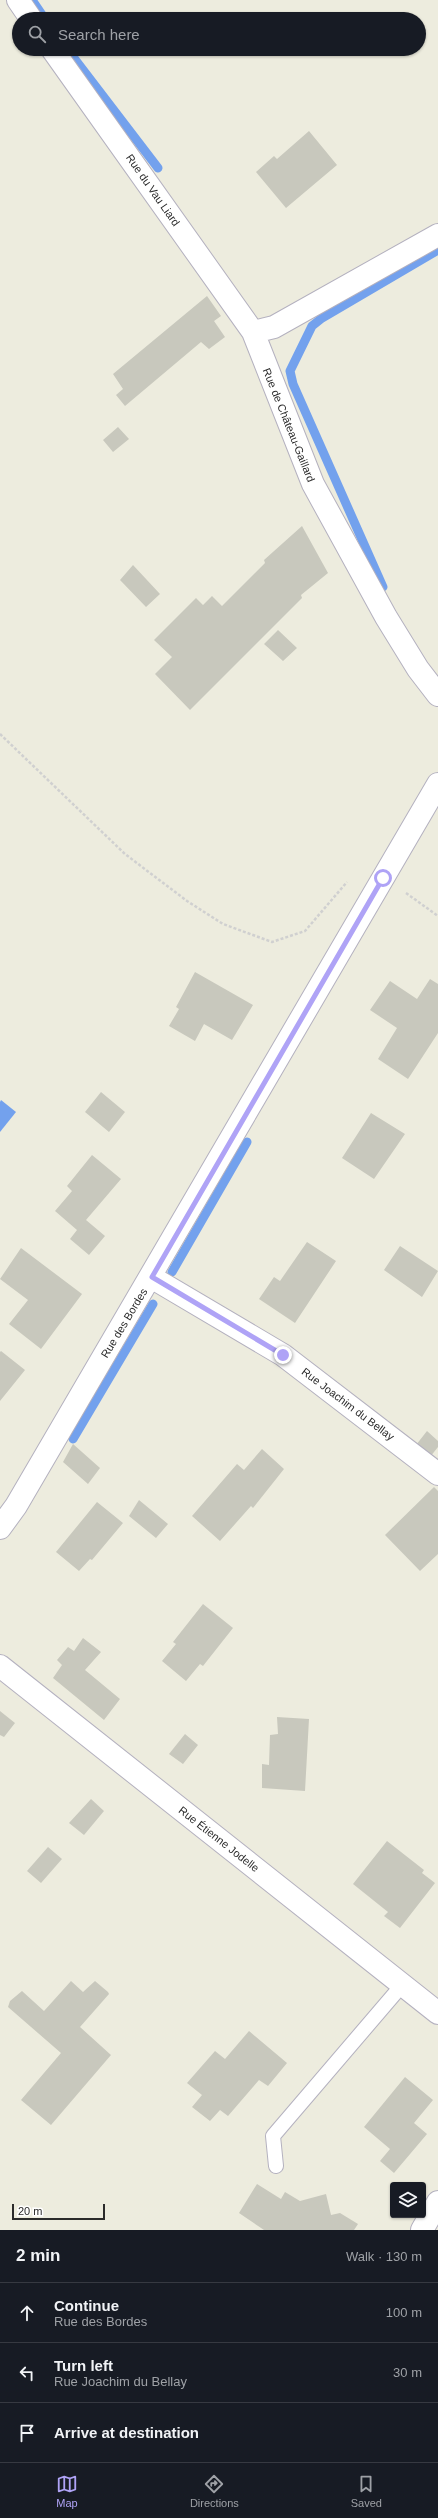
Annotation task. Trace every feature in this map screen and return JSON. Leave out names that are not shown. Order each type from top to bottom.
[{"type":"street","points":[[18,0],[26,12]]},
{"type":"street","name":"Rue du Vau Liard","points":[[57,56],[253,332]]},
{"type":"street","points":[[253,332],[274,327],[438,235]]},
{"type":"street","name":"Rue de Château-Gaillard","points":[[253,332],[313,484],[386,617],[418,669],[438,695]]},
{"type":"street","name":"Rue des Bordes","points":[[0,1528],[16,1506],[152,1277],[438,784]]},
{"type":"street","name":"Rue Joachim du Bellay","points":[[152,1277],[283,1355],[438,1474]]},
{"type":"street","name":"Rue Étienne Jodelle","points":[[0,1666],[438,2013]]},
{"type":"street","points":[[422,2230],[438,2202]]},
{"type":"lane","points":[[276,2166],[273,2136],[403,1984]]},
{"type":"path","points":[[0,734],[125,854],[187,901],[223,924],[272,942],[305,931],[351,877]]},
{"type":"path","points":[[383,878],[438,916]]},
{"type":"water","points":[[1,1100],[16,1112],[0,1132],[0,1102]]},
{"type":"building","points":[[309,131],[337,165],[286,208],[256,172],[274,156],[277,159]]},
{"type":"building","points":[[207,296],[221,316],[214,321],[225,337],[209,349],[201,342],[125,406],[116,395],[123,389],[113,374]]},
{"type":"building","points":[[118,427],[129,439],[113,452],[103,440]]},
{"type":"building","points":[[302,526],[328,573],[301,595],[302,598],[190,710],[155,674],[172,657],[154,640],[196,598],[203,605],[212,596],[222,606],[265,563],[264,560]]},
{"type":"building","points":[[133,565],[160,594],[146,607],[120,580]]},
{"type":"building","points":[[278,630],[297,648],[283,661],[264,644]]},
{"type":"building","points":[[195,972],[253,1005],[232,1040],[204,1024],[195,1041],[169,1026],[179,1009],[176,1007]]},
{"type":"building","points":[[430,979],[438,984],[438,1033],[408,1079],[378,1059],[397,1028],[370,1010],[390,981],[417,999]]},
{"type":"building","points":[[101,1092],[125,1112],[109,1132],[85,1112]]},
{"type":"building","points":[[371,1113],[405,1134],[374,1179],[342,1158]]},
{"type":"building","points":[[92,1155],[121,1179],[86,1220],[105,1236],[89,1255],[70,1239],[77,1230],[55,1211],[72,1191],[67,1186]]},
{"type":"building","points":[[307,1242],[336,1261],[295,1323],[259,1299],[274,1277],[280,1281]]},
{"type":"building","points":[[400,1246],[438,1271],[422,1297],[384,1270]]},
{"type":"building","points":[[21,1248],[82,1294],[41,1349],[9,1324],[28,1300],[0,1279]]},
{"type":"building","points":[[1,1351],[25,1370],[0,1401],[0,1352]]},
{"type":"building","points":[[427,1431],[438,1441],[438,1447],[430,1457],[416,1445]]},
{"type":"building","points":[[73,1444],[100,1468],[88,1484],[63,1462]]},
{"type":"building","points":[[262,1449],[284,1469],[253,1508],[251,1506],[220,1541],[192,1516],[237,1464],[244,1470]]},
{"type":"building","points":[[434,1487],[438,1491],[438,1554],[420,1571],[385,1535]]},
{"type":"building","points":[[139,1500],[168,1524],[156,1538],[129,1516]]},
{"type":"building","points":[[97,1502],[123,1523],[92,1560],[90,1559],[79,1571],[56,1552]]},
{"type":"building","points":[[203,1604],[233,1628],[203,1666],[200,1664],[186,1681],[162,1661],[176,1644],[173,1642]]},
{"type":"building","points":[[83,1638],[101,1652],[85,1670],[120,1699],[104,1720],[53,1678],[62,1665],[57,1660],[68,1647],[74,1651]]},
{"type":"building","points":[[0,1711],[15,1723],[4,1737],[0,1735]]},
{"type":"building","points":[[277,1717],[309,1719],[305,1791],[262,1788],[262,1764],[269,1765],[270,1735],[278,1734]]},
{"type":"building","points":[[185,1734],[198,1745],[183,1764],[169,1754]]},
{"type":"building","points":[[91,1799],[104,1811],[84,1835],[69,1823]]},
{"type":"building","points":[[387,1841],[424,1870],[422,1873],[435,1883],[400,1928],[384,1916],[388,1912],[353,1884]]},
{"type":"building","points":[[48,1847],[62,1859],[41,1883],[27,1871]]},
{"type":"building","points":[[71,1981],[83,1992],[95,1981],[108,1992],[109,1994],[80,2027],[111,2055],[51,2125],[21,2100],[61,2053],[8,2007],[10,2001],[22,1991],[44,2011]]},
{"type":"building","points":[[249,2031],[287,2063],[268,2086],[259,2080],[228,2116],[220,2110],[210,2121],[192,2107],[202,2095],[187,2083],[215,2051],[225,2059]]},
{"type":"building","points":[[405,2077],[433,2100],[414,2123],[427,2134],[394,2173],[380,2161],[390,2149],[364,2127]]},
{"type":"building","points":[[257,2184],[281,2199],[285,2192],[300,2201],[326,2194],[331,2215],[340,2213],[358,2224],[354,2230],[264,2230],[239,2213]]},
{"type":"waterway","points":[[32,0],[40,12]]},
{"type":"waterway","points":[[72,56],[158,168]]},
{"type":"waterway","points":[[383,587],[293,384],[290,371],[312,326],[322,318],[438,250]]},
{"type":"waterway","points":[[172,1272],[247,1142]]},
{"type":"waterway","points":[[73,1439],[153,1304]]},
{"type":"route","points":[[283,1355],[199,1303],[152,1277],[383,878]]}]
